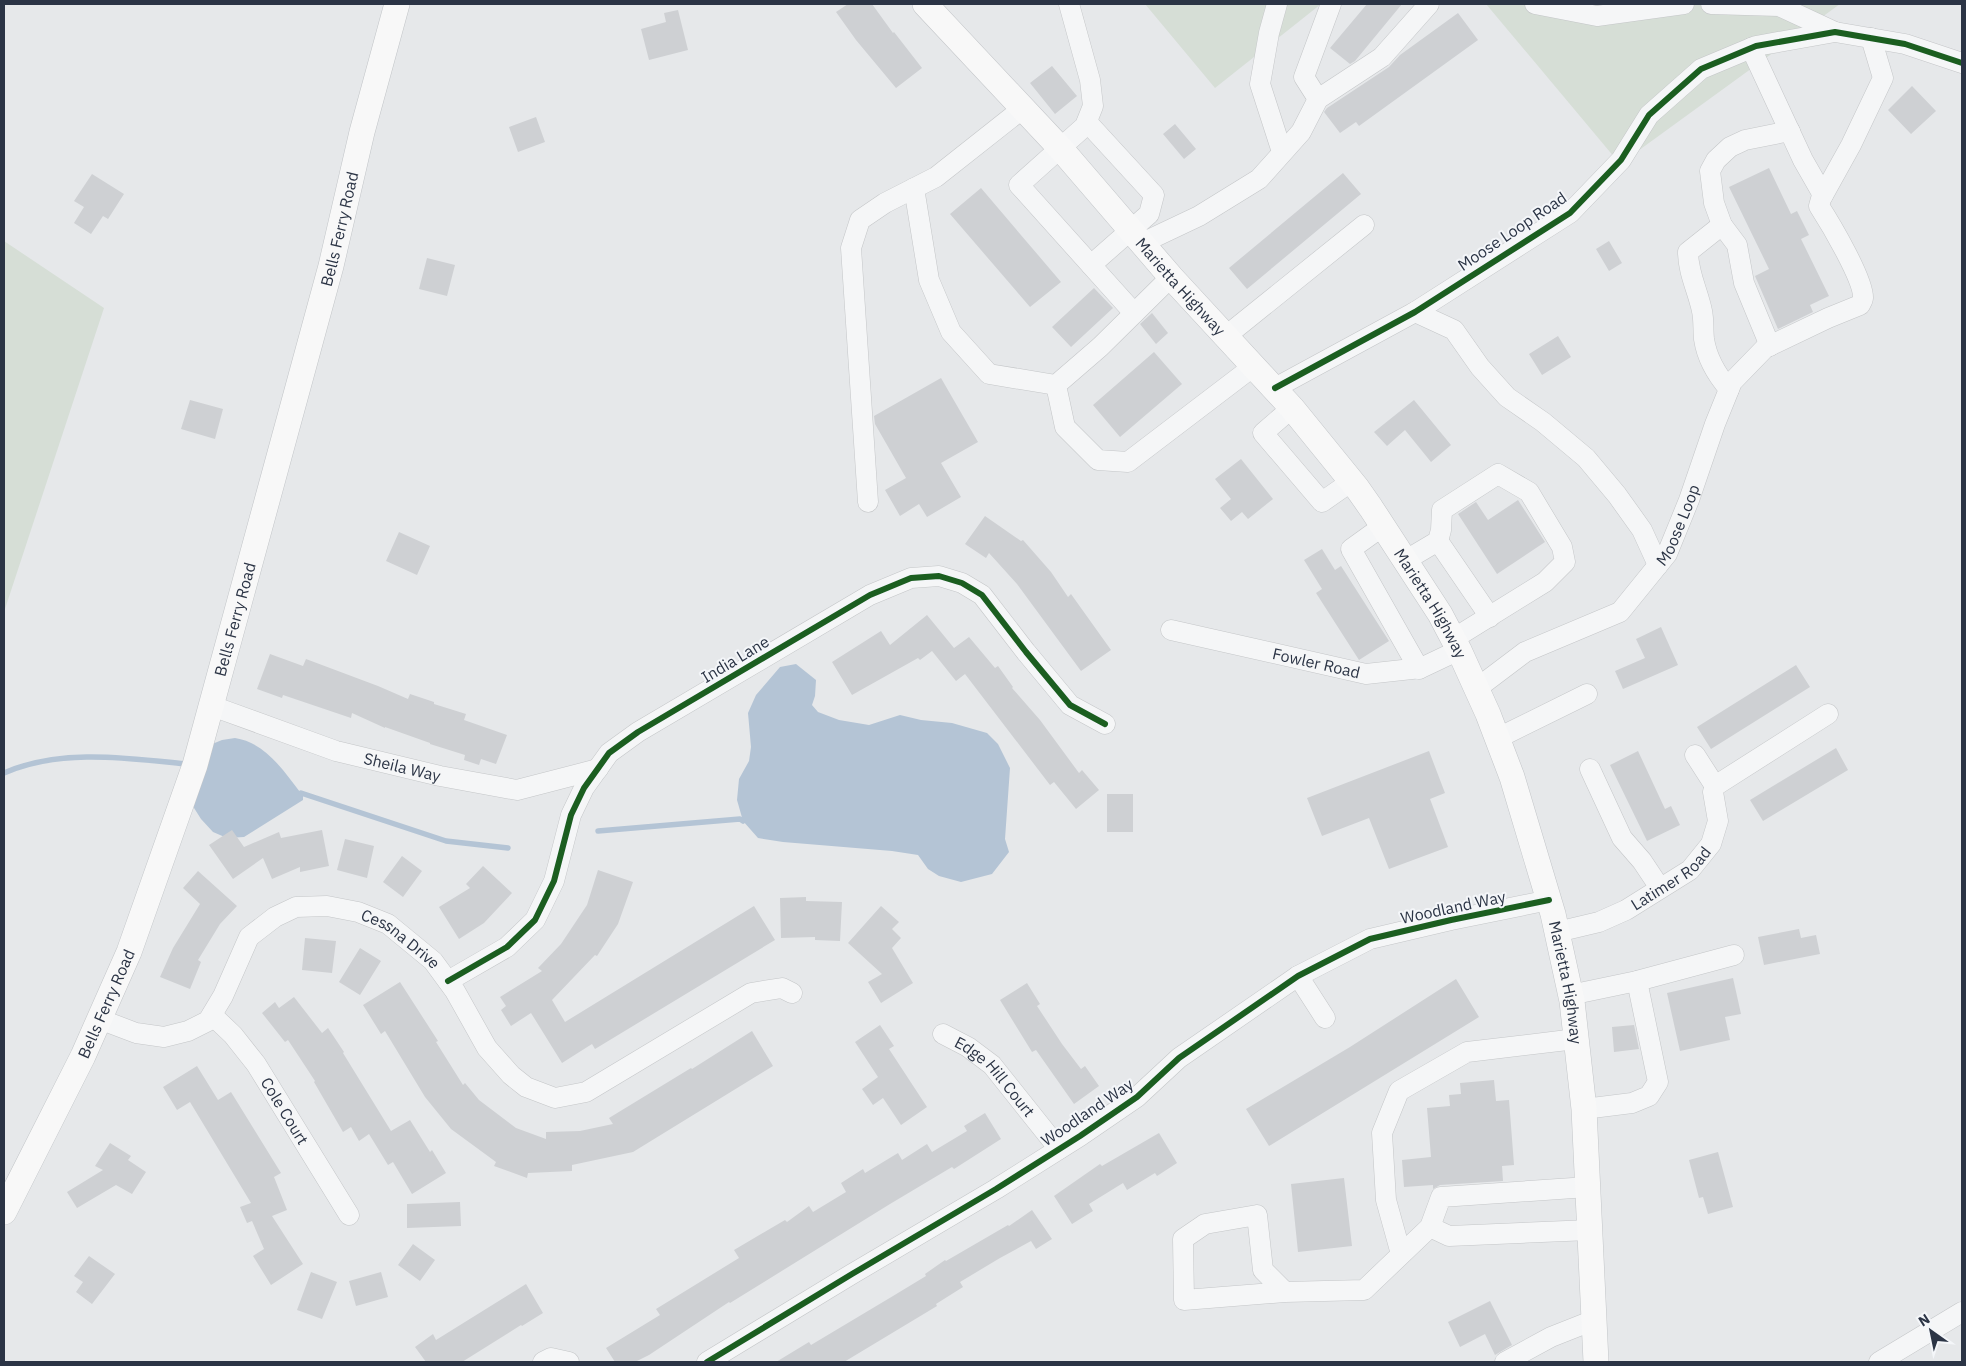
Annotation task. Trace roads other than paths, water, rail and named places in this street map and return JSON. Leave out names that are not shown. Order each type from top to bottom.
[{"type":"main road","name":"Bells Ferry Road","points":[[4,1212],[83,1056],[129,952],[195,765],[332,266],[362,132],[396,4]]},
{"type":"main road","name":"Marietta Highway","points":[[925,4],[1061,150],[1171,277],[1292,408],[1352,481],[1406,560],[1440,614],[1456,645],[1498,738],[1512,777],[1549,900],[1570,995],[1584,1109],[1596,1362]]},
{"type":"street","points":[[1069,4],[1090,80],[1094,106],[1085,126],[1061,150],[1019,185],[1134,313]]},
{"type":"street","points":[[1277,4],[1269,33],[1260,84],[1282,152]]},
{"type":"street","points":[[1318,100],[1304,77],[1331,4]]},
{"type":"street","points":[[1092,266],[1137,237],[1199,216],[1259,179],[1301,132],[1318,100],[1382,57],[1429,4]]},
{"type":"street","points":[[1534,4],[1597,16],[1684,4]]},
{"type":"street","points":[[1711,4],[1779,6],[1835,32]]},
{"type":"street","name":"Moose Loop Road","points":[[1275,388],[1414,312],[1570,213],[1621,160],[1649,115],[1701,69],[1751,48],[1835,32],[1905,44],[1962,63]]},
{"type":"street","points":[[1823,195],[1851,145],[1883,78],[1870,38]]},
{"type":"street","points":[[1751,48],[1803,160],[1823,195]]},
{"type":"street","points":[[868,502],[851,248],[860,220],[885,203],[936,177],[1022,109]]},
{"type":"street","points":[[1087,122],[1154,195],[1149,214],[1137,237]]},
{"type":"street","points":[[1770,346],[1744,284],[1737,245],[1722,225],[1714,203],[1710,185],[1710,171],[1716,160],[1730,147],[1745,140],[1790,131]]},
{"type":"street","points":[[914,188],[929,280],[950,332],[989,374],[1056,386]]},
{"type":"street","name":"Moose Loop","points":[[1476,689],[1525,652],[1620,612],[1667,554],[1732,382],[1765,348],[1860,305],[1863,299],[1862,290],[1854,270],[1819,206],[1823,195]]},
{"type":"street","points":[[1226,336],[1364,225]]},
{"type":"street","points":[[1722,225],[1688,252],[1688,264],[1703,313],[1707,356],[1716,374],[1729,390]]},
{"type":"street","points":[[1056,386],[1100,347],[1171,277]]},
{"type":"street","points":[[1414,312],[1454,330],[1480,367],[1506,397],[1543,422],[1586,458],[1616,494],[1642,530],[1658,565]]},
{"type":"street","points":[[1056,386],[1065,427],[1098,460],[1128,462],[1254,366]]},
{"type":"street","points":[[1292,408],[1263,433],[1322,502],[1352,481]]},
{"type":"street","points":[[1406,560],[1438,541],[1441,530],[1442,510],[1498,474],[1529,492],[1562,547],[1565,562],[1546,582],[1490,617],[1438,541]]},
{"type":"street","points":[[1383,526],[1351,548],[1419,669]]},
{"type":"street","name":"India Lane","points":[[448,981],[507,947],[535,920],[554,881],[571,815],[584,788],[609,753],[638,732],[870,595],[911,578],[938,576],[962,583],[982,595],[1070,705],[1105,724]]},
{"type":"street","name":"Fowler Road","points":[[1171,630],[1366,674],[1419,669],[1456,645],[1490,617]]},
{"type":"street","points":[[1498,738],[1587,694]]},
{"type":"street","name":"Sheila Way","points":[[212,706],[336,751],[440,776],[517,790],[598,769]]},
{"type":"street","points":[[1695,755],[1715,786],[1828,714]]},
{"type":"street","points":[[1590,769],[1622,838],[1642,861],[1660,888]]},
{"type":"street","name":"Latimer Road","points":[[1557,932],[1599,922],[1617,914],[1690,870],[1711,844],[1718,821],[1713,792],[1715,786]]},
{"type":"street","name":"Woodland Way","points":[[707,1362],[996,1189],[1059,1149],[1137,1097],[1179,1058],[1298,976],[1370,940],[1451,920],[1549,900]]},
{"type":"street","name":"Cessna Drive","points":[[100,1019],[136,1033],[164,1037],[188,1031],[208,1021],[223,996],[249,937],[275,917],[296,907],[328,906],[358,912],[388,924],[433,961],[448,981],[487,1048],[511,1075],[526,1087],[555,1098],[586,1092],[750,993],[782,988],[792,993]]},
{"type":"street","points":[[1570,995],[1637,981],[1734,955]]},
{"type":"street","points":[[1298,976],[1326,1018]]},
{"type":"street","points":[[1584,1109],[1632,1103],[1649,1096],[1658,1082],[1637,981]]},
{"type":"street","name":"Cole Court","points":[[212,1015],[233,1035],[256,1064],[348,1215]]},
{"type":"street","name":"Edge Hill Court","points":[[943,1034],[968,1047],[992,1065],[1059,1149]]},
{"type":"street","points":[[1401,1254],[1386,1200],[1382,1133],[1399,1091],[1467,1052],[1576,1039]]},
{"type":"street","points":[[1285,1292],[1264,1270],[1257,1215],[1204,1224],[1183,1239],[1184,1300],[1285,1292],[1364,1290],[1430,1226],[1441,1197],[1588,1187]]},
{"type":"street","points":[[1430,1226],[1449,1236],[1590,1230]]},
{"type":"street","points":[[1879,1362],[1962,1312]]},
{"type":"street","points":[[1505,1362],[1551,1336],[1594,1320]]},
{"type":"street","points":[[543,1362],[551,1358],[569,1362]]},
{"type":"water","points":[[796,664],[816,680],[815,696],[812,705],[818,712],[839,720],[869,725],[900,715],[921,720],[952,723],[987,733],[998,744],[1010,768],[1005,839],[1009,852],[992,874],[961,882],[939,876],[928,869],[918,855],[758,838],[743,821],[737,800],[739,779],[749,761],[751,747],[748,713],[756,695],[780,667]]},
{"type":"water","points":[[235,738],[246,741],[266,752],[303,796],[303,800],[244,837],[227,838],[213,832],[201,819],[189,800],[200,749],[222,740]]},
{"type":"waterway","points":[[4,773],[48,760],[71,758],[141,759],[187,764]]},
{"type":"waterway","points":[[301,793],[446,841],[508,848]]},
{"type":"waterway","points":[[598,831],[740,819],[743,821]]}]
